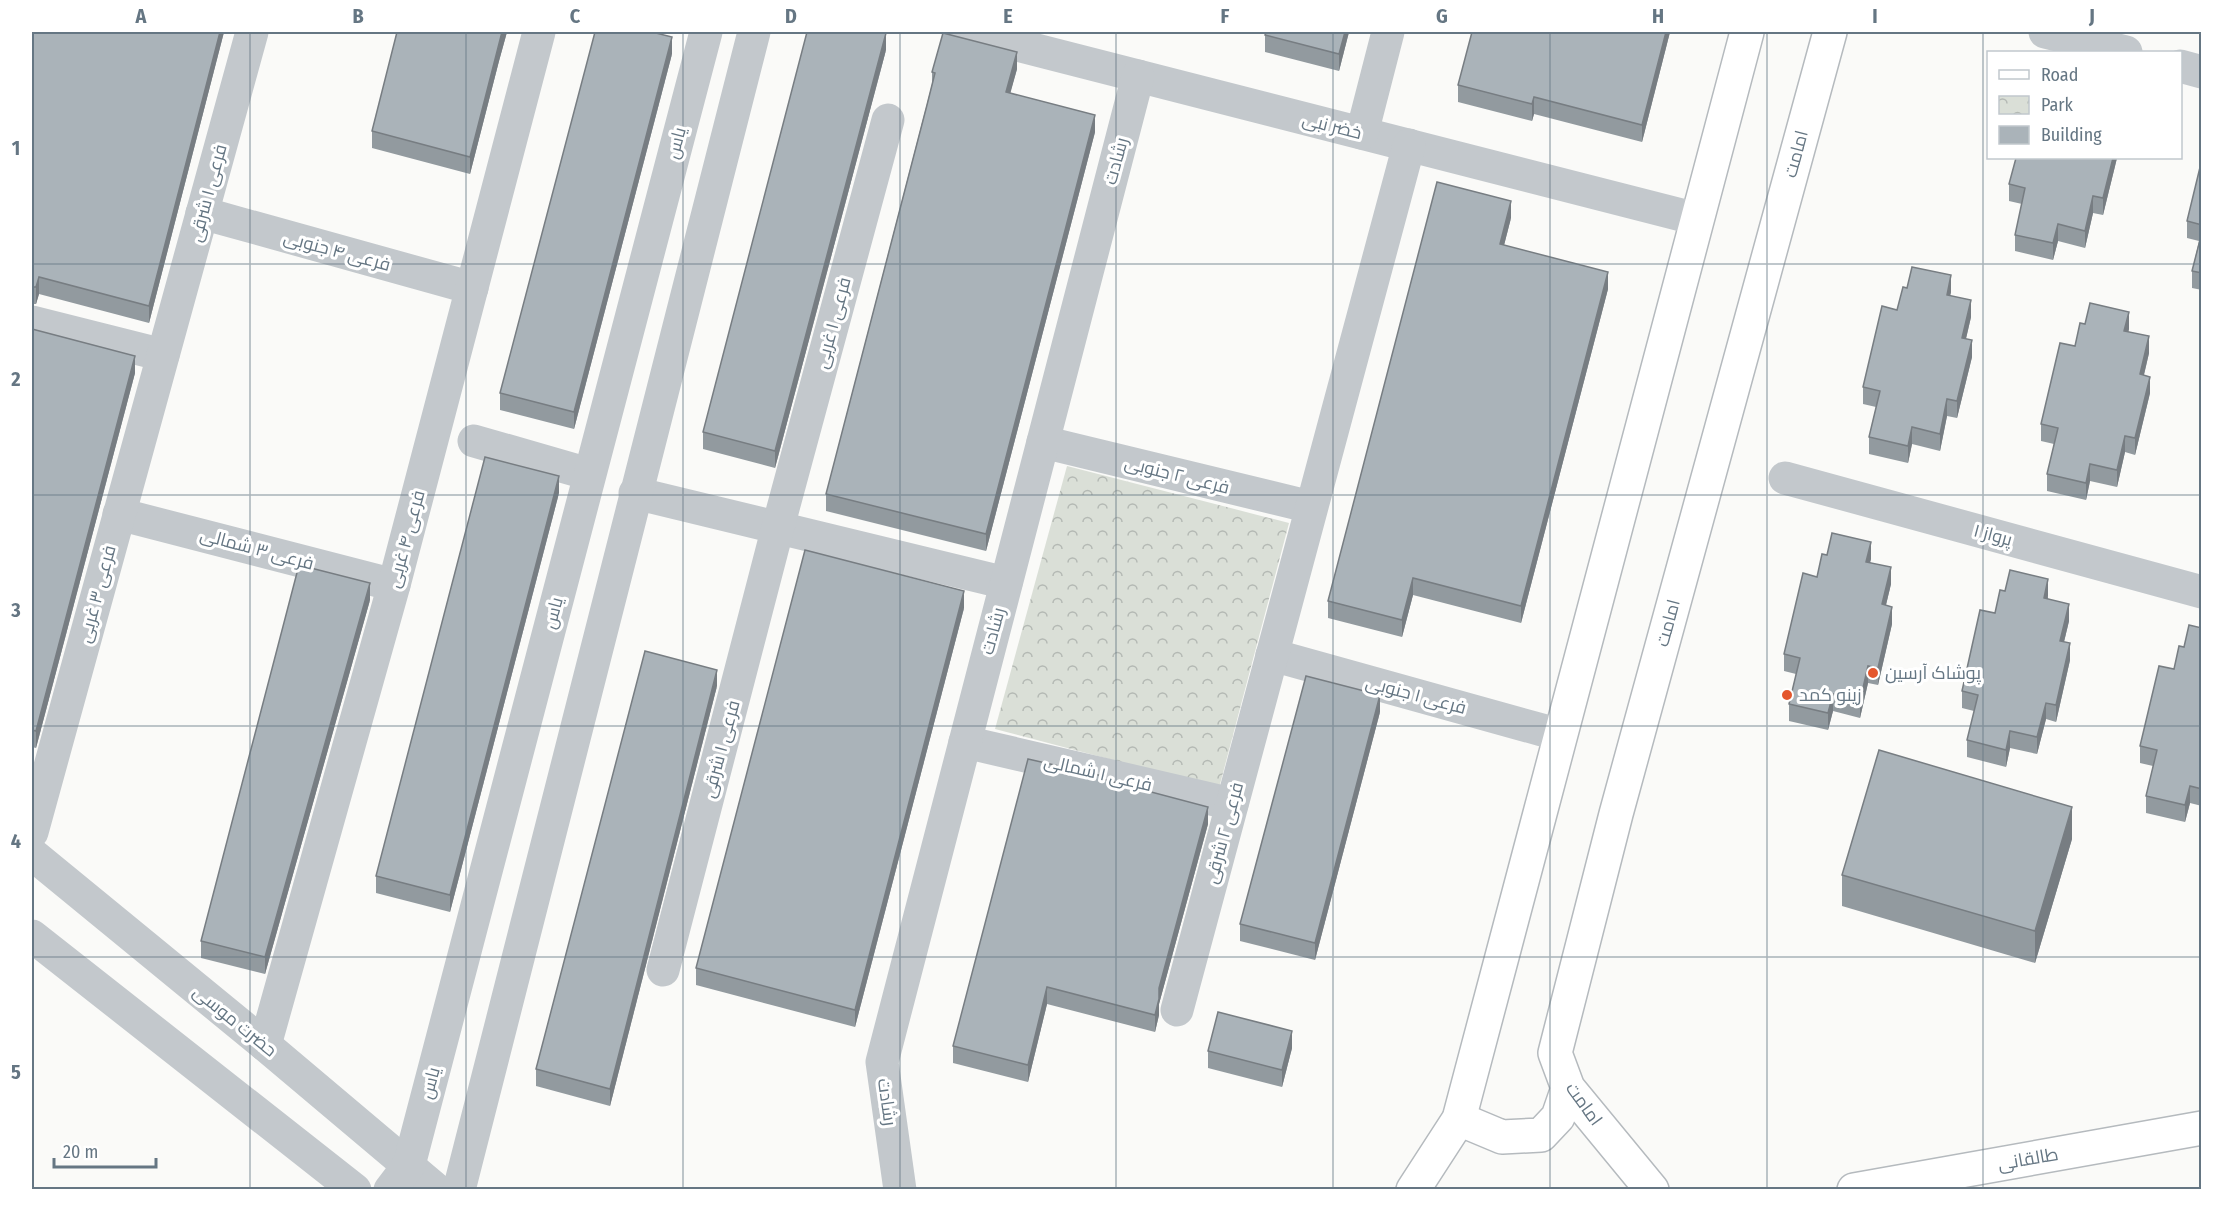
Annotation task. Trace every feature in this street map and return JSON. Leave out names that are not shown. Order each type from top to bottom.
[{"type":"main road","points":[[1413,1190],[1459,1119],[1747,32]]},
{"type":"main road","name":"امامت","points":[[1652,1190],[1568,1088],[1555,1053],[1623,791],[1830,32]]},
{"type":"main road","points":[[1459,1119],[1502,1137],[1541,1135],[1558,1117],[1568,1088]]},
{"type":"main road","name":"طالقانی","points":[[1854,1190],[2202,1128]]},
{"type":"street","name":"فرعی ۱ شرقی","points":[[163,355],[252,32]]},
{"type":"street","name":"فرعی ۴ غربی","points":[[265,1045],[394,585],[539,32]]},
{"type":"street","name":"یاس","points":[[400,1177],[706,32]]},
{"type":"street","points":[[459,1190],[754,32]]},
{"type":"street","name":"خضر نبی","points":[[966,32],[1697,219]]},
{"type":"street","points":[[1362,133],[1388,32]]},
{"type":"street","points":[[2045,32],[2122,51]]},
{"type":"street","points":[[2182,66],[2202,72]]},
{"type":"street","name":"رشادت","points":[[900,1190],[882,1062],[1138,76]]},
{"type":"street","name":"فرعی ۱ غربی","points":[[778,527],[888,120]]},
{"type":"street","name":"فرعی ۲ شرقی","points":[[1177,1010],[1409,146]]},
{"type":"street","name":"فرعی ۴ جنوبی","points":[[202,213],[472,288]]},
{"type":"street","points":[[32,322],[163,355]]},
{"type":"street","name":"فرعی ۳ غربی","points":[[32,832],[163,355]]},
{"type":"street","points":[[474,441],[589,474]]},
{"type":"street","name":"فرعی ۲ جنوبی","points":[[1043,442],[1311,507]]},
{"type":"street","name":"پرواز ۱","points":[[1785,478],[2202,592]]},
{"type":"street","points":[[635,493],[1006,583]]},
{"type":"street","name":"فرعی ۳ شمالی","points":[[119,514],[394,585]]},
{"type":"street","name":"فرعی ۱ شرقی","points":[[663,970],[778,527]]},
{"type":"street","name":"فرعی ۱ جنوبی","points":[[1272,655],[1560,735]]},
{"type":"street","name":"فرعی ۱ شمالی","points":[[965,742],[1232,804]]},
{"type":"street","name":"حضرت موسی","points":[[32,854],[265,1045],[400,1177],[437,1190]]},
{"type":"street","points":[[32,936],[355,1190]]},
{"type":"green space","points":[[1067,466],[1289,523],[1219,788],[995,729]]},
{"type":"building","points":[[32,32],[220,32],[149,306],[39,277],[36,287],[32,287]]},
{"type":"building","points":[[397,32],[502,32],[470,157],[372,131]]},
{"type":"building","points":[[595,32],[652,32],[672,37],[574,412],[500,393]]},
{"type":"building","points":[[807,32],[886,33],[775,451],[703,432]]},
{"type":"building","points":[[1266,32],[1345,32],[1339,54],[1265,35]]},
{"type":"building","points":[[1472,32],[1666,32],[1642,125],[1534,97],[1532,104],[1458,85]]},
{"type":"building","points":[[943,33],[1017,52],[1006,92],[1095,115],[986,534],[826,494],[927,105],[935,73],[932,72]]},
{"type":"building","points":[[2016,159],[2113,159],[2103,198],[2093,196],[2085,231],[2058,224],[2053,243],[2015,235],[2025,188],[2009,184]]},
{"type":"building","points":[[2202,159],[2202,225],[2187,221]]},
{"type":"building","points":[[1437,182],[1511,201],[1500,244],[1608,272],[1521,606],[1413,578],[1402,620],[1328,601]]},
{"type":"building","points":[[2202,232],[2202,273],[2192,271]]},
{"type":"building","points":[[1912,267],[1951,275],[1947,295],[1971,300],[1962,338],[1972,340],[1957,401],[1947,399],[1940,434],[1912,427],[1908,446],[1869,437],[1880,391],[1863,387],[1882,306],[1897,310],[1903,287],[1907,288]]},
{"type":"building","points":[[2090,303],[2129,312],[2124,331],[2149,336],[2140,374],[2150,377],[2135,438],[2125,436],[2117,470],[2090,464],[2086,483],[2047,474],[2058,428],[2041,424],[2060,343],[2075,346],[2080,323],[2085,324]]},
{"type":"building","points":[[32,329],[135,356],[36,731],[32,730]]},
{"type":"building","points":[[485,457],[559,476],[450,895],[376,876]]},
{"type":"building","points":[[1832,533],[1871,542],[1866,562],[1891,567],[1882,604],[1892,607],[1878,668],[1868,666],[1860,701],[1833,694],[1828,713],[1789,704],[1800,658],[1784,654],[1803,573],[1817,577],[1822,554],[1827,555]]},
{"type":"building","points":[[805,550],[964,591],[855,1010],[696,968]]},
{"type":"building","points":[[299,565],[370,583],[265,957],[201,941]]},
{"type":"building","points":[[2010,570],[2048,579],[2044,598],[2069,604],[2060,641],[2070,643],[2056,705],[2046,703],[2037,737],[2010,731],[2006,750],[1967,740],[1978,695],[1962,691],[1980,610],[1995,613],[2000,590],[2005,591]]},
{"type":"building","points":[[2189,625],[2202,628],[2202,789],[2190,786],[2185,805],[2146,796],[2157,750],[2140,746],[2159,666],[2174,669],[2179,646],[2184,647]]},
{"type":"building","points":[[645,651],[717,670],[610,1089],[536,1069]]},
{"type":"building","points":[[1306,676],[1380,695],[1315,943],[1240,924]]},
{"type":"building","points":[[1879,750],[2072,807],[2035,931],[1842,875]]},
{"type":"building","points":[[1028,759],[1103,776],[1102,779],[1208,807],[1159,988],[1155,1015],[1047,987],[1028,1065],[953,1046]]},
{"type":"building","points":[[1218,1012],[1292,1031],[1282,1070],[1208,1051]]},
{"type":"place","name":"پوشاک آرسین","points":[[1873,673]]},
{"type":"place","name":"زینو کمد","points":[[1787,695]]}]
